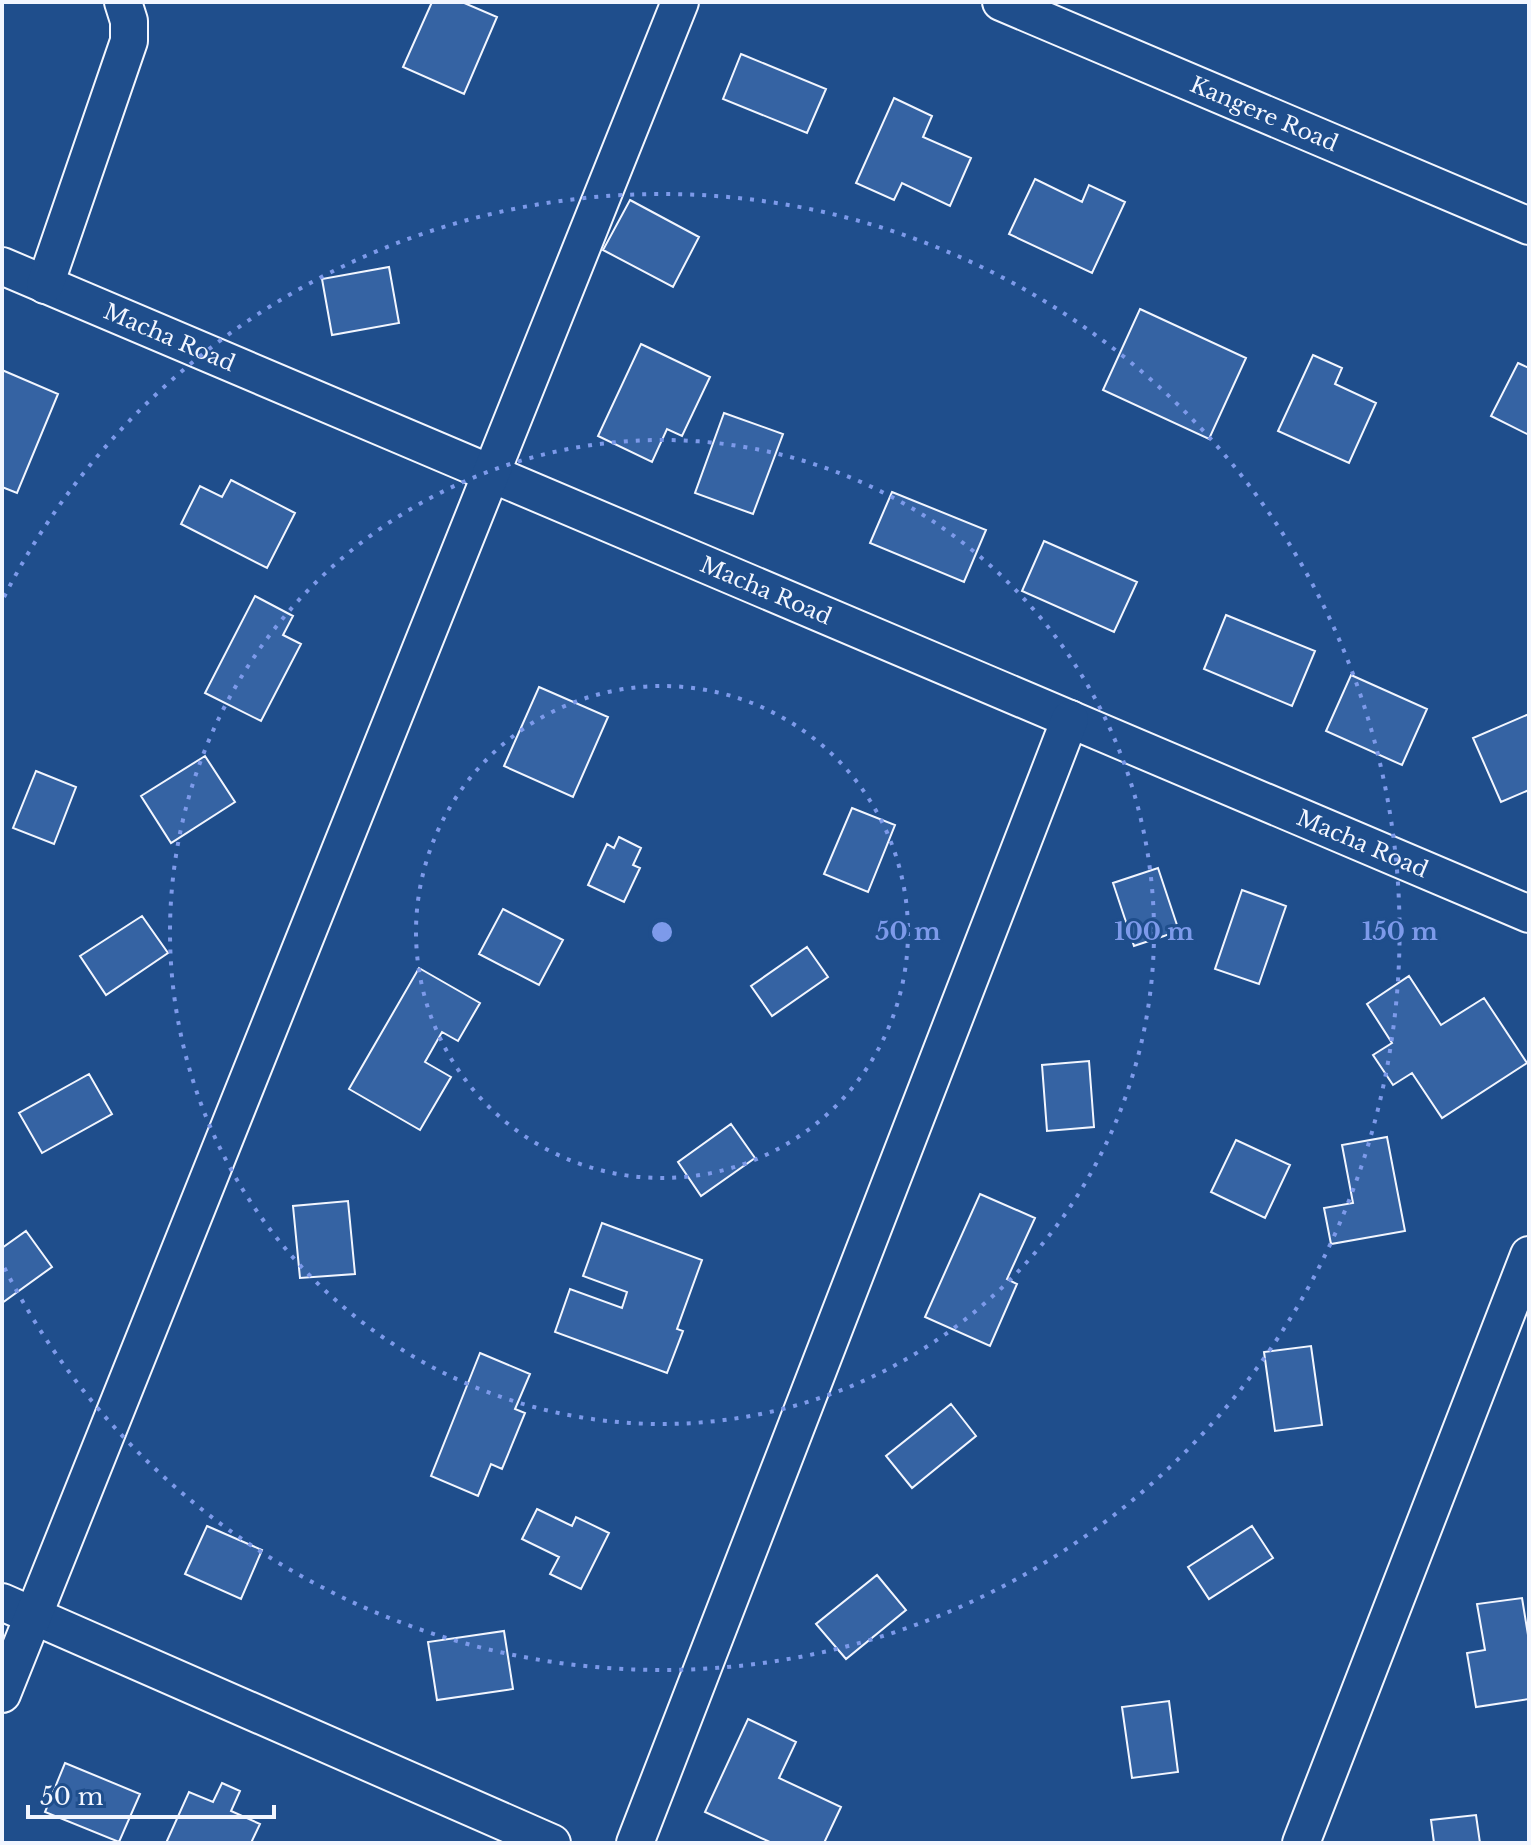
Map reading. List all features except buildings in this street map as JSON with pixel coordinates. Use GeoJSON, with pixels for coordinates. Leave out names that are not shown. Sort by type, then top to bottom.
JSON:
{"type":"FeatureCollection","features":[{"type":"Feature","properties":{"kind":"street"},"geometry":{"type":"LineString","coordinates":[[45,285],[129,41],[129,21],[123,2]]}},
{"type":"Feature","properties":{"kind":"street"},"geometry":{"type":"LineString","coordinates":[[2,1694],[18,1609],[488,475],[680,2]]}},
{"type":"Feature","properties":{"kind":"street","name":"Kangere Road"},"geometry":{"type":"LineString","coordinates":[[1001,2],[1529,226]]}},
{"type":"Feature","properties":{"kind":"street","name":"Macha Road"},"geometry":{"type":"LineString","coordinates":[[2,266],[488,475],[1529,914]]}},
{"type":"Feature","properties":{"kind":"street"},"geometry":{"type":"LineString","coordinates":[[635,1843],[1070,719]]}},
{"type":"Feature","properties":{"kind":"street"},"geometry":{"type":"LineString","coordinates":[[1301,1843],[1529,1255]]}},
{"type":"Feature","properties":{"kind":"street"},"geometry":{"type":"LineString","coordinates":[[18,1609],[552,1843]]}}]}
